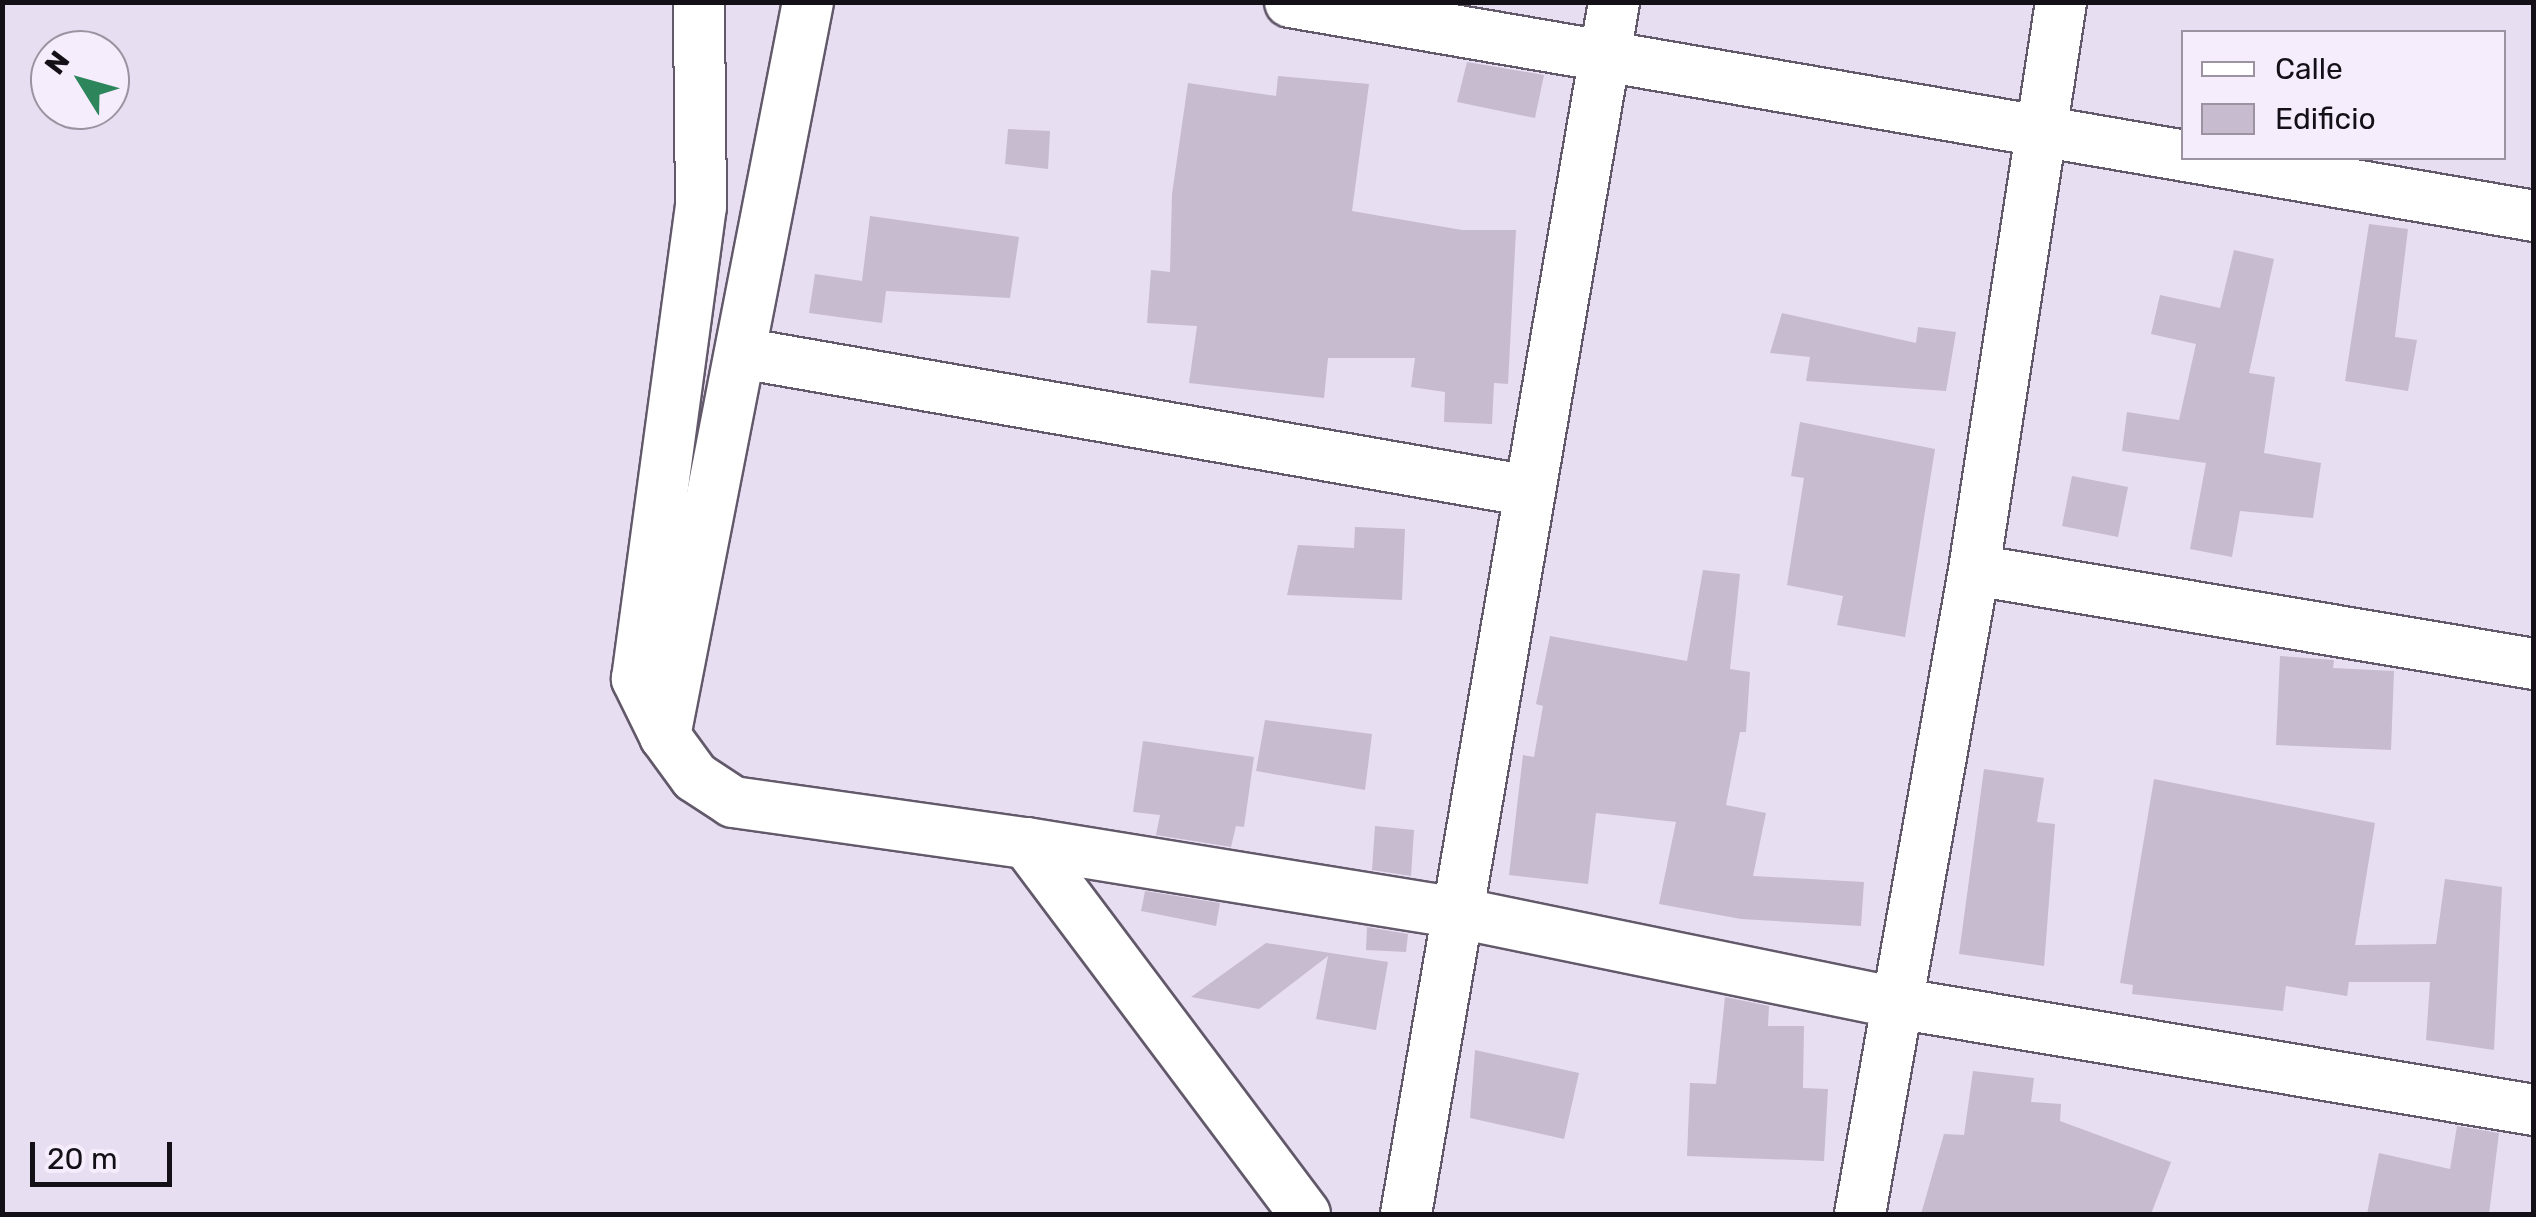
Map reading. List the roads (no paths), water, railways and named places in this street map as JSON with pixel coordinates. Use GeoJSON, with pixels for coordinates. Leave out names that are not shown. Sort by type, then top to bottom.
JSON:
{"type":"FeatureCollection","features":[{"type":"Feature","properties":{"kind":"street"},"geometry":{"type":"LineString","coordinates":[[699,2],[701,207],[638,679],[664,736],[695,777],[733,802],[1026,842],[1454,912],[1896,1003],[2534,1110]]}},
{"type":"Feature","properties":{"kind":"street"},"geometry":{"type":"LineString","coordinates":[[664,736],[808,2]]}},
{"type":"Feature","properties":{"kind":"street"},"geometry":{"type":"LineString","coordinates":[[1290,2],[2181,159]]}},
{"type":"Feature","properties":{"kind":"street"},"geometry":{"type":"LineString","coordinates":[[1406,1214],[1454,912],[1614,2]]}},
{"type":"Feature","properties":{"kind":"street"},"geometry":{"type":"LineString","coordinates":[[1860,1214],[1974,570],[2061,2]]}},
{"type":"Feature","properties":{"kind":"street"},"geometry":{"type":"LineString","coordinates":[[2187,160],[2534,216]]}},
{"type":"Feature","properties":{"kind":"street"},"geometry":{"type":"LineString","coordinates":[[741,353],[1528,491]]}},
{"type":"Feature","properties":{"kind":"street"},"geometry":{"type":"LineString","coordinates":[[1974,570],[2534,664]]}},
{"type":"Feature","properties":{"kind":"street"},"geometry":{"type":"LineString","coordinates":[[1026,842],[1304,1214]]}}]}
